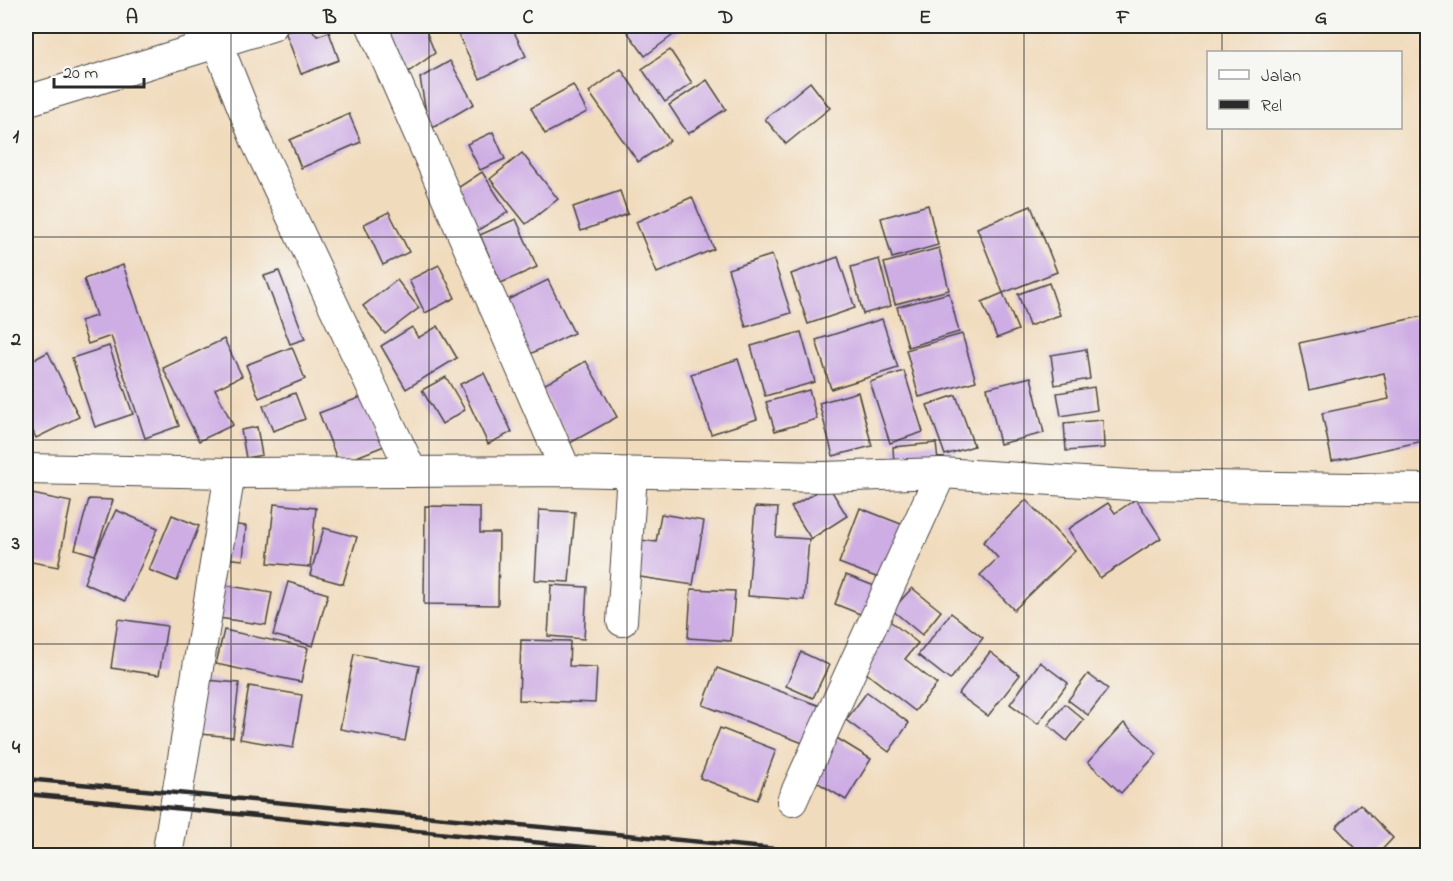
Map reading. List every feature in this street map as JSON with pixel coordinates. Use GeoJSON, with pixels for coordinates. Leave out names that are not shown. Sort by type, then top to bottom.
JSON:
{"type":"FeatureCollection","features":[{"type":"Feature","properties":{"kind":"street"},"geometry":{"type":"LineString","coordinates":[[26,101],[212,34],[272,26]]}},
{"type":"Feature","properties":{"kind":"street"},"geometry":{"type":"LineString","coordinates":[[372,26],[566,471]]}},
{"type":"Feature","properties":{"kind":"street"},"geometry":{"type":"LineString","coordinates":[[212,34],[256,141],[412,472]]}},
{"type":"Feature","properties":{"kind":"street"},"geometry":{"type":"LineString","coordinates":[[26,469],[230,473],[566,471],[823,477],[940,473],[1131,485],[1428,489]]}},
{"type":"Feature","properties":{"kind":"street"},"geometry":{"type":"LineString","coordinates":[[167,855],[230,473]]}},
{"type":"Feature","properties":{"kind":"street"},"geometry":{"type":"LineString","coordinates":[[792,801],[940,473]]}},
{"type":"Feature","properties":{"kind":"street"},"geometry":{"type":"LineString","coordinates":[[622,621],[632,474]]}},
{"type":"Feature","properties":{"kind":"building"},"geometry":{"type":"Polygon","coordinates":[[[309,26],[317,36],[329,32],[339,60],[301,74],[285,31],[309,26]]]}},
{"type":"Feature","properties":{"kind":"building"},"geometry":{"type":"Polygon","coordinates":[[[380,26],[424,26],[435,53],[397,80],[380,26]]]}},
{"type":"Feature","properties":{"kind":"building"},"geometry":{"type":"Polygon","coordinates":[[[466,26],[511,26],[526,56],[480,79],[456,30],[466,26]]]}},
{"type":"Feature","properties":{"kind":"building"},"geometry":{"type":"Polygon","coordinates":[[[623,26],[682,26],[684,27],[645,56],[623,26]]]}},
{"type":"Feature","properties":{"kind":"building"},"geometry":{"type":"Polygon","coordinates":[[[670,50],[692,83],[665,102],[642,69],[670,50]]]}},
{"type":"Feature","properties":{"kind":"building"},"geometry":{"type":"Polygon","coordinates":[[[450,61],[474,104],[429,130],[420,78],[450,61]]]}},
{"type":"Feature","properties":{"kind":"building"},"geometry":{"type":"Polygon","coordinates":[[[621,69],[670,141],[638,162],[589,92],[621,69]]]}},
{"type":"Feature","properties":{"kind":"building"},"geometry":{"type":"Polygon","coordinates":[[[707,80],[726,109],[688,134],[669,105],[707,80]]]}},
{"type":"Feature","properties":{"kind":"building"},"geometry":{"type":"Polygon","coordinates":[[[810,82],[830,108],[786,144],[765,119],[810,82]]]}},
{"type":"Feature","properties":{"kind":"building"},"geometry":{"type":"Polygon","coordinates":[[[573,85],[587,112],[545,134],[531,108],[573,85]]]}},
{"type":"Feature","properties":{"kind":"building"},"geometry":{"type":"Polygon","coordinates":[[[349,114],[361,142],[301,168],[290,140],[349,114]]]}},
{"type":"Feature","properties":{"kind":"building"},"geometry":{"type":"Polygon","coordinates":[[[493,132],[505,159],[480,170],[467,144],[493,132]]]}},
{"type":"Feature","properties":{"kind":"building"},"geometry":{"type":"Polygon","coordinates":[[[522,153],[558,199],[526,224],[490,179],[522,153]]]}},
{"type":"Feature","properties":{"kind":"building"},"geometry":{"type":"Polygon","coordinates":[[[482,172],[508,212],[475,232],[450,193],[482,172]]]}},
{"type":"Feature","properties":{"kind":"building"},"geometry":{"type":"Polygon","coordinates":[[[620,191],[628,214],[581,231],[573,207],[620,191]]]}},
{"type":"Feature","properties":{"kind":"building"},"geometry":{"type":"Polygon","coordinates":[[[692,197],[714,249],[657,273],[636,222],[692,197]]]}},
{"type":"Feature","properties":{"kind":"building"},"geometry":{"type":"Polygon","coordinates":[[[928,205],[938,245],[892,258],[881,218],[928,205]]]}},
{"type":"Feature","properties":{"kind":"building"},"geometry":{"type":"Polygon","coordinates":[[[1031,206],[1057,272],[1003,293],[977,228],[1031,206]]]}},
{"type":"Feature","properties":{"kind":"building"},"geometry":{"type":"Polygon","coordinates":[[[389,212],[409,252],[383,265],[364,224],[389,212]]]}},
{"type":"Feature","properties":{"kind":"building"},"geometry":{"type":"Polygon","coordinates":[[[516,219],[537,267],[501,283],[480,235],[516,219]]]}},
{"type":"Feature","properties":{"kind":"building"},"geometry":{"type":"Polygon","coordinates":[[[939,248],[949,290],[895,304],[884,263],[939,248]]]}},
{"type":"Feature","properties":{"kind":"building"},"geometry":{"type":"Polygon","coordinates":[[[772,255],[791,313],[746,327],[728,269],[772,255]]]}},
{"type":"Feature","properties":{"kind":"building"},"geometry":{"type":"Polygon","coordinates":[[[838,257],[855,308],[808,324],[791,274],[838,257]]]}},
{"type":"Feature","properties":{"kind":"building"},"geometry":{"type":"Polygon","coordinates":[[[879,259],[891,306],[863,314],[851,267],[879,259]]]}},
{"type":"Feature","properties":{"kind":"building"},"geometry":{"type":"Polygon","coordinates":[[[123,265],[179,426],[145,438],[111,336],[88,344],[80,321],[96,316],[84,279],[123,265]]]}},
{"type":"Feature","properties":{"kind":"building"},"geometry":{"type":"Polygon","coordinates":[[[439,265],[455,298],[425,313],[409,280],[439,265]]]}},
{"type":"Feature","properties":{"kind":"building"},"geometry":{"type":"Polygon","coordinates":[[[279,271],[305,339],[290,344],[264,276],[279,271]]]}},
{"type":"Feature","properties":{"kind":"building"},"geometry":{"type":"Polygon","coordinates":[[[397,280],[419,308],[385,334],[363,306],[397,280]]]}},
{"type":"Feature","properties":{"kind":"building"},"geometry":{"type":"Polygon","coordinates":[[[548,280],[574,333],[528,355],[503,302],[548,280]]]}},
{"type":"Feature","properties":{"kind":"building"},"geometry":{"type":"Polygon","coordinates":[[[1049,283],[1060,315],[1029,326],[1018,294],[1049,283]]]}},
{"type":"Feature","properties":{"kind":"building"},"geometry":{"type":"Polygon","coordinates":[[[949,293],[959,332],[908,347],[897,307],[949,293]]]}},
{"type":"Feature","properties":{"kind":"building"},"geometry":{"type":"Polygon","coordinates":[[[1003,293],[1018,330],[997,338],[982,302],[1003,293]]]}},
{"type":"Feature","properties":{"kind":"building"},"geometry":{"type":"Polygon","coordinates":[[[1428,315],[1428,440],[1332,461],[1322,413],[1389,399],[1384,373],[1309,390],[1299,343],[1428,315]]]}},
{"type":"Feature","properties":{"kind":"building"},"geometry":{"type":"Polygon","coordinates":[[[882,319],[898,368],[831,389],[816,340],[882,319]]]}},
{"type":"Feature","properties":{"kind":"building"},"geometry":{"type":"Polygon","coordinates":[[[438,326],[457,358],[406,389],[381,346],[412,327],[418,338],[438,326]]]}},
{"type":"Feature","properties":{"kind":"building"},"geometry":{"type":"Polygon","coordinates":[[[801,332],[815,382],[765,396],[751,346],[801,332]]]}},
{"type":"Feature","properties":{"kind":"building"},"geometry":{"type":"Polygon","coordinates":[[[962,334],[976,381],[919,397],[906,350],[962,334]]]}},
{"type":"Feature","properties":{"kind":"building"},"geometry":{"type":"Polygon","coordinates":[[[224,339],[242,376],[215,389],[233,425],[199,441],[163,368],[224,339]]]}},
{"type":"Feature","properties":{"kind":"building"},"geometry":{"type":"Polygon","coordinates":[[[109,346],[133,414],[95,427],[72,358],[109,346]]]}},
{"type":"Feature","properties":{"kind":"building"},"geometry":{"type":"Polygon","coordinates":[[[292,347],[305,379],[259,398],[246,365],[292,347]]]}},
{"type":"Feature","properties":{"kind":"building"},"geometry":{"type":"Polygon","coordinates":[[[1086,349],[1090,379],[1055,385],[1051,355],[1086,349]]]}},
{"type":"Feature","properties":{"kind":"building"},"geometry":{"type":"Polygon","coordinates":[[[48,352],[79,417],[36,438],[26,416],[26,364],[48,352]]]}},
{"type":"Feature","properties":{"kind":"building"},"geometry":{"type":"Polygon","coordinates":[[[738,359],[757,419],[711,434],[691,374],[738,359]]]}},
{"type":"Feature","properties":{"kind":"building"},"geometry":{"type":"Polygon","coordinates":[[[586,361],[617,417],[570,443],[540,387],[586,361]]]}},
{"type":"Feature","properties":{"kind":"building"},"geometry":{"type":"Polygon","coordinates":[[[904,371],[923,432],[890,443],[870,382],[904,371]]]}},
{"type":"Feature","properties":{"kind":"building"},"geometry":{"type":"Polygon","coordinates":[[[484,373],[512,432],[488,444],[460,384],[484,373]]]}},
{"type":"Feature","properties":{"kind":"building"},"geometry":{"type":"Polygon","coordinates":[[[446,377],[465,410],[442,424],[422,390],[446,377]]]}},
{"type":"Feature","properties":{"kind":"building"},"geometry":{"type":"Polygon","coordinates":[[[1031,377],[1044,433],[1000,444],[987,388],[1031,377]]]}},
{"type":"Feature","properties":{"kind":"building"},"geometry":{"type":"Polygon","coordinates":[[[1094,387],[1097,410],[1061,416],[1057,393],[1094,387]]]}},
{"type":"Feature","properties":{"kind":"building"},"geometry":{"type":"Polygon","coordinates":[[[809,390],[817,419],[775,431],[766,402],[809,390]]]}},
{"type":"Feature","properties":{"kind":"building"},"geometry":{"type":"Polygon","coordinates":[[[858,392],[872,446],[833,456],[819,403],[858,392]]]}},
{"type":"Feature","properties":{"kind":"building"},"geometry":{"type":"Polygon","coordinates":[[[295,393],[305,419],[273,431],[263,406],[295,393]]]}},
{"type":"Feature","properties":{"kind":"building"},"geometry":{"type":"Polygon","coordinates":[[[956,395],[974,446],[945,455],[927,405],[956,395]]]}},
{"type":"Feature","properties":{"kind":"building"},"geometry":{"type":"Polygon","coordinates":[[[364,396],[384,446],[339,464],[319,413],[364,396]]]}},
{"type":"Feature","properties":{"kind":"building"},"geometry":{"type":"Polygon","coordinates":[[[1103,420],[1104,448],[1066,451],[1064,423],[1103,420]]]}},
{"type":"Feature","properties":{"kind":"building"},"geometry":{"type":"Polygon","coordinates":[[[257,427],[262,455],[246,458],[241,430],[257,427]]]}},
{"type":"Feature","properties":{"kind":"building"},"geometry":{"type":"Polygon","coordinates":[[[936,443],[938,461],[894,465],[893,447],[936,443]]]}},
{"type":"Feature","properties":{"kind":"building"},"geometry":{"type":"Polygon","coordinates":[[[828,485],[847,516],[811,539],[791,507],[828,485]]]}},
{"type":"Feature","properties":{"kind":"building"},"geometry":{"type":"Polygon","coordinates":[[[32,494],[71,502],[58,567],[26,561],[26,523],[32,494]]]}},
{"type":"Feature","properties":{"kind":"building"},"geometry":{"type":"Polygon","coordinates":[[[89,499],[113,500],[95,555],[75,549],[89,499]]]}},
{"type":"Feature","properties":{"kind":"building"},"geometry":{"type":"Polygon","coordinates":[[[1136,499],[1161,538],[1100,578],[1068,529],[1108,503],[1115,513],[1136,499]]]}},
{"type":"Feature","properties":{"kind":"building"},"geometry":{"type":"Polygon","coordinates":[[[1026,500],[1075,551],[1014,610],[980,575],[998,558],[983,542],[1026,500]]]}},
{"type":"Feature","properties":{"kind":"building"},"geometry":{"type":"Polygon","coordinates":[[[274,504],[316,508],[310,567],[268,563],[274,504]]]}},
{"type":"Feature","properties":{"kind":"building"},"geometry":{"type":"Polygon","coordinates":[[[425,506],[480,507],[480,533],[499,533],[498,605],[424,604],[425,506]]]}},
{"type":"Feature","properties":{"kind":"building"},"geometry":{"type":"Polygon","coordinates":[[[755,507],[778,508],[776,537],[809,539],[804,600],[748,596],[755,507]]]}},
{"type":"Feature","properties":{"kind":"building"},"geometry":{"type":"Polygon","coordinates":[[[860,508],[906,526],[884,580],[839,563],[860,508]]]}},
{"type":"Feature","properties":{"kind":"building"},"geometry":{"type":"Polygon","coordinates":[[[116,510],[158,528],[125,601],[84,583],[116,510]]]}},
{"type":"Feature","properties":{"kind":"building"},"geometry":{"type":"Polygon","coordinates":[[[539,510],[575,512],[569,582],[535,580],[539,510]]]}},
{"type":"Feature","properties":{"kind":"building"},"geometry":{"type":"Polygon","coordinates":[[[661,514],[704,521],[693,585],[627,575],[633,539],[656,542],[661,514]]]}},
{"type":"Feature","properties":{"kind":"building"},"geometry":{"type":"Polygon","coordinates":[[[172,515],[199,526],[177,581],[149,570],[172,515]]]}},
{"type":"Feature","properties":{"kind":"building"},"geometry":{"type":"Polygon","coordinates":[[[228,524],[246,526],[243,560],[224,558],[228,524]]]}},
{"type":"Feature","properties":{"kind":"building"},"geometry":{"type":"Polygon","coordinates":[[[324,528],[357,537],[343,584],[310,575],[324,528]]]}},
{"type":"Feature","properties":{"kind":"building"},"geometry":{"type":"Polygon","coordinates":[[[846,575],[877,587],[865,616],[835,604],[846,575]]]}},
{"type":"Feature","properties":{"kind":"building"},"geometry":{"type":"Polygon","coordinates":[[[288,582],[328,594],[313,646],[273,635],[288,582]]]}},
{"type":"Feature","properties":{"kind":"building"},"geometry":{"type":"Polygon","coordinates":[[[218,584],[272,593],[266,625],[212,617],[218,584]]]}},
{"type":"Feature","properties":{"kind":"building"},"geometry":{"type":"Polygon","coordinates":[[[551,585],[587,587],[584,639],[548,636],[551,585]]]}},
{"type":"Feature","properties":{"kind":"building"},"geometry":{"type":"Polygon","coordinates":[[[912,588],[941,611],[922,635],[892,610],[912,588]]]}},
{"type":"Feature","properties":{"kind":"building"},"geometry":{"type":"Polygon","coordinates":[[[691,589],[735,591],[731,641],[688,638],[691,589]]]}},
{"type":"Feature","properties":{"kind":"building"},"geometry":{"type":"Polygon","coordinates":[[[951,613],[983,638],[950,680],[918,655],[951,613]]]}},
{"type":"Feature","properties":{"kind":"building"},"geometry":{"type":"Polygon","coordinates":[[[118,619],[167,626],[159,675],[111,668],[118,619]]]}},
{"type":"Feature","properties":{"kind":"building"},"geometry":{"type":"Polygon","coordinates":[[[890,621],[918,643],[905,659],[937,684],[915,711],[856,665],[890,621]]]}},
{"type":"Feature","properties":{"kind":"building"},"geometry":{"type":"Polygon","coordinates":[[[224,630],[308,648],[301,682],[216,664],[224,630]]]}},
{"type":"Feature","properties":{"kind":"building"},"geometry":{"type":"Polygon","coordinates":[[[521,640],[570,641],[569,666],[597,667],[595,703],[519,700],[521,640]]]}},
{"type":"Feature","properties":{"kind":"building"},"geometry":{"type":"Polygon","coordinates":[[[801,652],[829,665],[813,698],[786,686],[801,652]]]}},
{"type":"Feature","properties":{"kind":"building"},"geometry":{"type":"Polygon","coordinates":[[[990,652],[1020,675],[988,716],[958,694],[990,652]]]}},
{"type":"Feature","properties":{"kind":"building"},"geometry":{"type":"Polygon","coordinates":[[[354,654],[419,666],[405,741],[340,729],[354,654]]]}},
{"type":"Feature","properties":{"kind":"building"},"geometry":{"type":"Polygon","coordinates":[[[1040,662],[1068,683],[1038,724],[1010,704],[1040,662]]]}},
{"type":"Feature","properties":{"kind":"building"},"geometry":{"type":"Polygon","coordinates":[[[717,668],[823,707],[808,745],[703,705],[717,668]]]}},
{"type":"Feature","properties":{"kind":"building"},"geometry":{"type":"Polygon","coordinates":[[[1088,674],[1108,689],[1088,715],[1068,700],[1088,674]]]}},
{"type":"Feature","properties":{"kind":"building"},"geometry":{"type":"Polygon","coordinates":[[[195,679],[239,683],[233,737],[189,733],[195,679]]]}},
{"type":"Feature","properties":{"kind":"building"},"geometry":{"type":"Polygon","coordinates":[[[249,686],[302,695],[293,748],[240,739],[249,686]]]}},
{"type":"Feature","properties":{"kind":"building"},"geometry":{"type":"Polygon","coordinates":[[[867,692],[909,723],[889,752],[846,720],[867,692]]]}},
{"type":"Feature","properties":{"kind":"building"},"geometry":{"type":"Polygon","coordinates":[[[1065,704],[1084,720],[1067,741],[1048,725],[1065,704]]]}},
{"type":"Feature","properties":{"kind":"building"},"geometry":{"type":"Polygon","coordinates":[[[1124,723],[1157,754],[1121,793],[1088,762],[1124,723]]]}},
{"type":"Feature","properties":{"kind":"building"},"geometry":{"type":"Polygon","coordinates":[[[720,728],[776,750],[757,800],[700,778],[720,728]]]}},
{"type":"Feature","properties":{"kind":"building"},"geometry":{"type":"Polygon","coordinates":[[[835,737],[871,759],[846,800],[810,778],[835,737]]]}},
{"type":"Feature","properties":{"kind":"building"},"geometry":{"type":"Polygon","coordinates":[[[1360,804],[1393,838],[1376,856],[1363,856],[1336,827],[1360,804]]]}},
{"type":"Feature","properties":{"kind":"railway"},"geometry":{"type":"LineString","coordinates":[[26,779],[852,856]]}},
{"type":"Feature","properties":{"kind":"railway"},"geometry":{"type":"LineString","coordinates":[[26,794],[679,856]]}}]}
